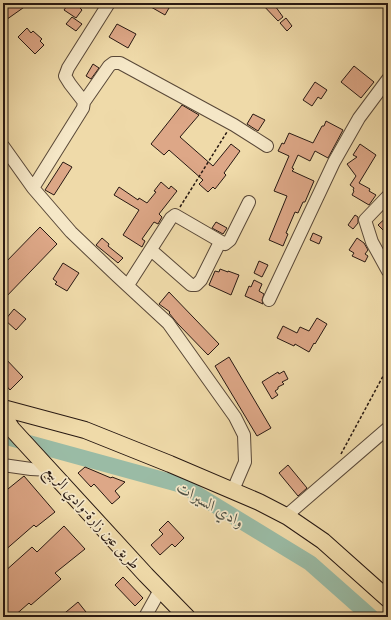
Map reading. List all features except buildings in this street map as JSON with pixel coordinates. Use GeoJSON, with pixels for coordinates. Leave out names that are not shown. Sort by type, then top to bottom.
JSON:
{"type":"FeatureCollection","features":[{"type":"Feature","properties":{"kind":"main road"},"geometry":{"type":"LineString","coordinates":[[3,408],[85,430],[233,490],[286,516],[323,541],[388,599]]}},
{"type":"Feature","properties":{"kind":"main road","name":"طريق عين زارة-وادي الربيع"},"geometry":{"type":"LineString","coordinates":[[3,415],[12,429],[160,590],[187,617]]}},
{"type":"Feature","properties":{"kind":"street"},"geometry":{"type":"LineString","coordinates":[[84,102],[65,76],[68,68],[109,3]]}},
{"type":"Feature","properties":{"kind":"street"},"geometry":{"type":"LineString","coordinates":[[33,188],[82,108],[84,102],[112,63],[120,63],[232,124],[267,146]]}},
{"type":"Feature","properties":{"kind":"street"},"geometry":{"type":"LineString","coordinates":[[269,300],[334,162],[359,118],[388,79]]}},
{"type":"Feature","properties":{"kind":"street"},"geometry":{"type":"LineString","coordinates":[[3,146],[33,188],[71,232],[116,276],[128,285],[168,323],[235,417],[244,436],[245,462],[233,490]]}},
{"type":"Feature","properties":{"kind":"street"},"geometry":{"type":"LineString","coordinates":[[388,196],[365,220],[372,242],[388,271]]}},
{"type":"Feature","properties":{"kind":"street"},"geometry":{"type":"LineString","coordinates":[[128,285],[171,218],[175,215],[220,242],[226,244],[230,240],[249,202]]}},
{"type":"Feature","properties":{"kind":"street"},"geometry":{"type":"LineString","coordinates":[[151,250],[191,285],[196,285],[201,280],[220,242]]}},
{"type":"Feature","properties":{"kind":"street"},"geometry":{"type":"LineString","coordinates":[[286,516],[388,428]]}},
{"type":"Feature","properties":{"kind":"street"},"geometry":{"type":"LineString","coordinates":[[3,465],[50,470]]}},
{"type":"Feature","properties":{"kind":"street"},"geometry":{"type":"LineString","coordinates":[[145,617],[160,590]]}},
{"type":"Feature","properties":{"kind":"path"},"geometry":{"type":"LineString","coordinates":[[175,215],[232,124]]}},
{"type":"Feature","properties":{"kind":"path"},"geometry":{"type":"LineString","coordinates":[[339,459],[388,367]]}},
{"type":"Feature","properties":{"kind":"waterway","name":"وادي السيرات"},"geometry":{"type":"LineString","coordinates":[[3,436],[182,485],[310,563],[371,617]]}}]}
